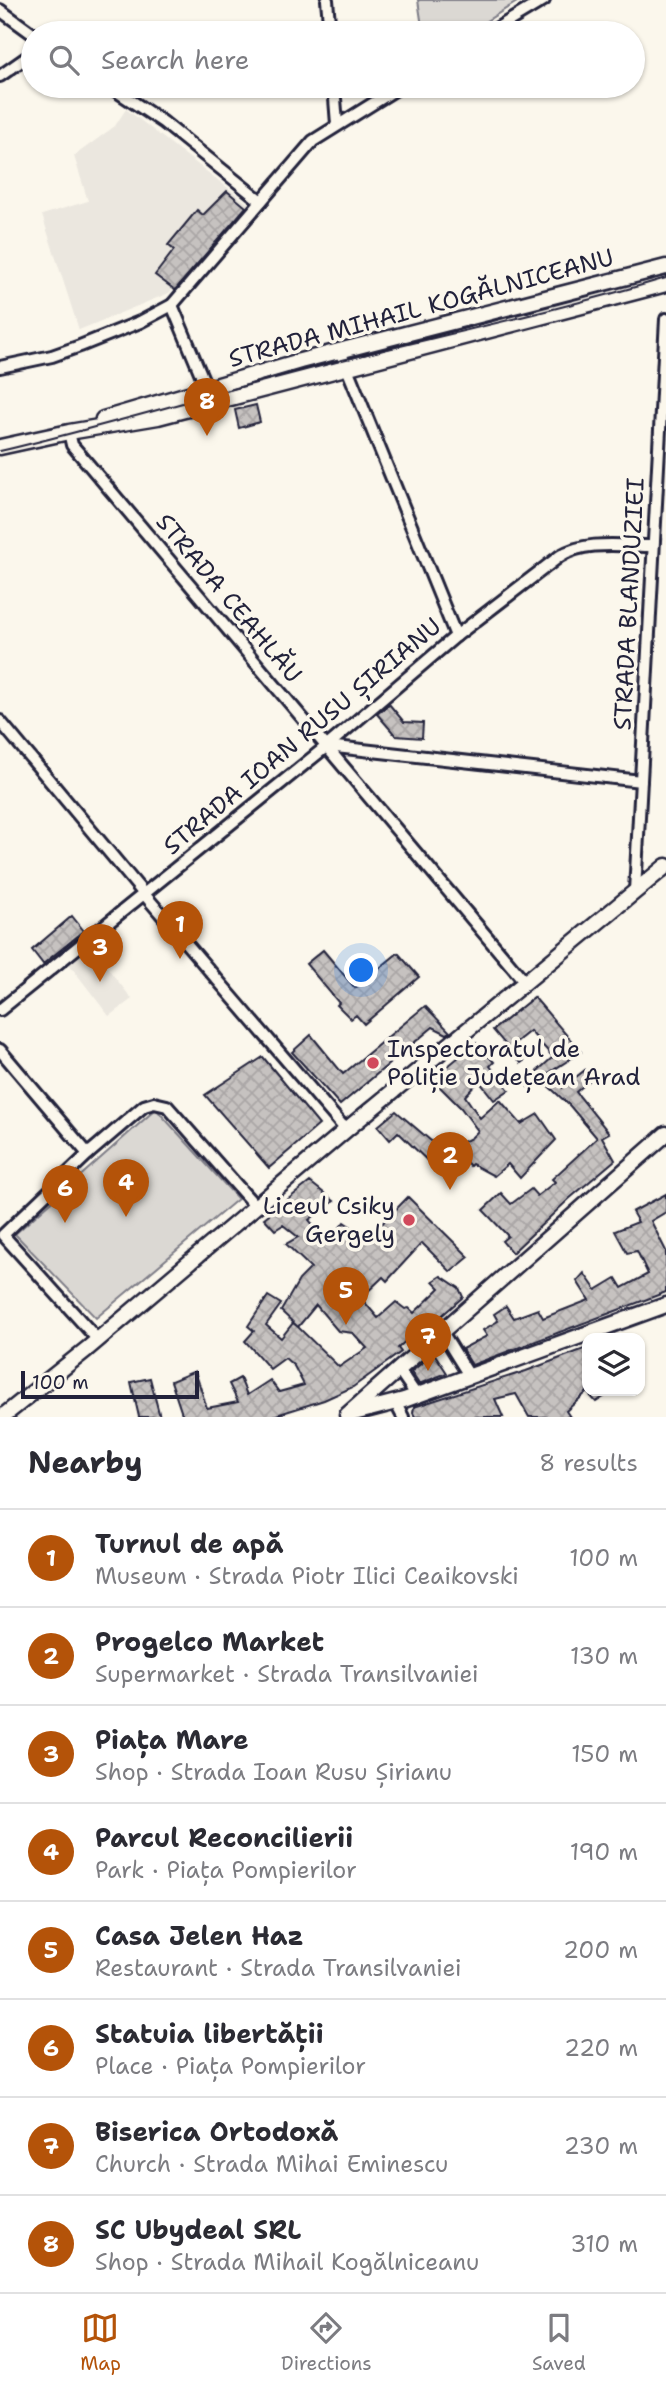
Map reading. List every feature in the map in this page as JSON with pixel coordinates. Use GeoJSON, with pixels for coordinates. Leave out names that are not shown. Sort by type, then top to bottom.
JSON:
{"type":"FeatureCollection","features":[{"type":"Feature","properties":{"kind":"street"},"geometry":{"type":"LineString","coordinates":[[327,0],[329,21]]}},
{"type":"Feature","properties":{"kind":"street"},"geometry":{"type":"LineString","coordinates":[[509,21],[544,0]]}},
{"type":"Feature","properties":{"kind":"street"},"geometry":{"type":"LineString","coordinates":[[0,10],[21,25]]}},
{"type":"Feature","properties":{"kind":"street"},"geometry":{"type":"LineString","coordinates":[[0,76],[21,61]]}},
{"type":"Feature","properties":{"kind":"street"},"geometry":{"type":"LineString","coordinates":[[127,98],[163,122],[261,201]]}},
{"type":"Feature","properties":{"kind":"street"},"geometry":{"type":"LineString","coordinates":[[335,98],[337,124]]}},
{"type":"Feature","properties":{"kind":"street"},"geometry":{"type":"LineString","coordinates":[[0,367],[80,346],[140,322],[172,305],[313,141],[381,98]]}},
{"type":"Feature","properties":{"kind":"street","name":"STRADA MIHAIL KOGĂLNICEANU"},"geometry":{"type":"LineString","coordinates":[[69,432],[130,410],[340,351],[666,267]]}},
{"type":"Feature","properties":{"kind":"street","name":"STRADA MIHAIL KOGĂLNICEANU"},"geometry":{"type":"LineString","coordinates":[[0,447],[158,416],[666,284]]}},
{"type":"Feature","properties":{"kind":"street"},"geometry":{"type":"LineString","coordinates":[[172,305],[207,389]]}},
{"type":"Feature","properties":{"kind":"street","name":"STRADA BLANDUZIEI"},"geometry":{"type":"LineString","coordinates":[[635,891],[666,320]]}},
{"type":"Feature","properties":{"kind":"street"},"geometry":{"type":"LineString","coordinates":[[340,351],[457,636]]}},
{"type":"Feature","properties":{"kind":"street","name":"STRADA CEAHLĂU"},"geometry":{"type":"LineString","coordinates":[[69,432],[72,445],[525,982]]}},
{"type":"Feature","properties":{"kind":"street","name":"STRADA IOAN RUSU ȘIRIANU"},"geometry":{"type":"LineString","coordinates":[[0,1010],[327,746],[457,636],[570,549],[652,546]]}},
{"type":"Feature","properties":{"kind":"street"},"geometry":{"type":"LineString","coordinates":[[0,721],[346,1130]]}},
{"type":"Feature","properties":{"kind":"street"},"geometry":{"type":"LineString","coordinates":[[327,746],[641,781]]}},
{"type":"Feature","properties":{"kind":"street"},"geometry":{"type":"LineString","coordinates":[[2,1417],[666,866]]}},
{"type":"Feature","properties":{"kind":"street"},"geometry":{"type":"LineString","coordinates":[[0,1050],[88,1154]]}},
{"type":"Feature","properties":{"kind":"street"},"geometry":{"type":"LineString","coordinates":[[98,1340],[1,1236],[88,1154],[144,1106],[162,1103],[167,1106],[256,1207]]}},
{"type":"Feature","properties":{"kind":"street"},"geometry":{"type":"LineString","coordinates":[[343,1416],[400,1370],[666,1133]]}},
{"type":"Feature","properties":{"kind":"street"},"geometry":{"type":"LineString","coordinates":[[343,1416],[417,1396],[666,1305]]}},
{"type":"Feature","properties":{"kind":"street"},"geometry":{"type":"LineString","coordinates":[[442,1332],[470,1377]]}},
{"type":"Feature","properties":{"kind":"street"},"geometry":{"type":"LineString","coordinates":[[400,1370],[417,1396]]}},
{"type":"Feature","properties":{"kind":"street"},"geometry":{"type":"LineString","coordinates":[[395,1402],[404,1417]]}},
{"type":"Feature","properties":{"kind":"shaded area"},"geometry":{"type":"Polygon","coordinates":[[[418,0],[520,0],[486,21],[421,21],[418,0]]]}},
{"type":"Feature","properties":{"kind":"shaded area"},"geometry":{"type":"Polygon","coordinates":[[[126,109],[250,205],[169,293],[79,330],[42,215],[88,201],[74,156],[115,126],[126,109]]]}},
{"type":"Feature","properties":{"kind":"shaded area"},"geometry":{"type":"Polygon","coordinates":[[[91,947],[132,999],[109,1016],[69,964],[91,947]]]}},
{"type":"Feature","properties":{"kind":"shaded area"},"geometry":{"type":"Polygon","coordinates":[[[156,1109],[238,1199],[96,1318],[15,1234],[156,1109]]]}},
{"type":"Feature","properties":{"kind":"building"},"geometry":{"type":"Polygon","coordinates":[[[227,191],[246,207],[175,290],[155,275],[174,250],[168,245],[197,210],[203,215],[227,191]]]}},
{"type":"Feature","properties":{"kind":"building"},"geometry":{"type":"Polygon","coordinates":[[[256,405],[260,422],[239,428],[235,410],[256,405]]]}},
{"type":"Feature","properties":{"kind":"building"},"geometry":{"type":"Polygon","coordinates":[[[389,704],[404,722],[423,723],[422,738],[396,736],[377,714],[389,704]]]}},
{"type":"Feature","properties":{"kind":"building"},"geometry":{"type":"Polygon","coordinates":[[[72,916],[84,931],[43,964],[32,950],[72,916]]]}},
{"type":"Feature","properties":{"kind":"building"},"geometry":{"type":"Polygon","coordinates":[[[323,950],[355,988],[398,953],[419,977],[364,1024],[356,1015],[351,1019],[337,1005],[339,1003],[306,964],[323,950]]]}},
{"type":"Feature","properties":{"kind":"building"},"geometry":{"type":"Polygon","coordinates":[[[534,997],[581,1052],[549,1073],[562,1088],[585,1070],[589,1081],[576,1092],[609,1133],[602,1137],[615,1160],[512,1253],[502,1241],[508,1236],[483,1210],[501,1193],[511,1204],[531,1189],[537,1196],[555,1182],[552,1179],[597,1138],[570,1106],[543,1081],[539,1085],[535,1082],[528,1087],[525,1082],[553,1057],[530,1031],[515,1043],[525,1060],[521,1063],[493,1030],[534,997]]]}},
{"type":"Feature","properties":{"kind":"building","name":"Inspectoratul de Poliție Județean Arad"},"geometry":{"type":"Polygon","coordinates":[[[425,1006],[450,1032],[447,1034],[433,1027],[340,1105],[292,1052],[311,1035],[343,1074],[425,1006]]]}},
{"type":"Feature","properties":{"kind":"building"},"geometry":{"type":"Polygon","coordinates":[[[476,1043],[494,1062],[490,1066],[509,1090],[494,1100],[479,1081],[465,1096],[480,1118],[500,1100],[521,1124],[538,1114],[556,1140],[520,1178],[508,1164],[494,1176],[472,1164],[470,1166],[464,1160],[446,1179],[398,1132],[390,1140],[378,1126],[396,1111],[444,1152],[471,1138],[478,1131],[461,1108],[432,1079],[476,1043]]]}},
{"type":"Feature","properties":{"kind":"building"},"geometry":{"type":"Polygon","coordinates":[[[263,1057],[319,1125],[269,1168],[205,1095],[263,1057]]]}},
{"type":"Feature","properties":{"kind":"building"},"geometry":{"type":"Polygon","coordinates":[[[310,1182],[334,1201],[309,1220],[328,1243],[344,1222],[368,1238],[408,1197],[469,1257],[451,1272],[422,1243],[387,1281],[383,1277],[361,1298],[378,1318],[396,1302],[414,1313],[440,1288],[433,1281],[441,1276],[459,1288],[463,1297],[430,1326],[426,1322],[398,1348],[401,1352],[353,1387],[324,1400],[270,1417],[183,1417],[171,1381],[195,1371],[207,1408],[238,1402],[229,1384],[240,1378],[247,1395],[270,1380],[279,1392],[304,1385],[294,1366],[285,1358],[270,1369],[245,1341],[254,1331],[248,1326],[268,1296],[281,1304],[266,1325],[281,1338],[293,1323],[298,1327],[281,1311],[299,1280],[311,1268],[286,1244],[298,1237],[283,1225],[275,1230],[264,1218],[310,1182]],[[316,1305],[298,1327],[339,1367],[367,1348],[353,1333],[338,1331],[316,1305]]]}},
{"type":"Feature","properties":{"kind":"building"},"geometry":{"type":"Polygon","coordinates":[[[666,1194],[666,1212],[651,1221],[666,1251],[666,1292],[472,1365],[462,1349],[487,1336],[483,1330],[498,1321],[494,1314],[506,1306],[514,1318],[538,1309],[543,1318],[589,1300],[577,1281],[584,1273],[596,1290],[616,1278],[622,1288],[648,1274],[637,1251],[627,1253],[615,1231],[638,1222],[632,1212],[666,1194]]]}},
{"type":"Feature","properties":{"kind":"building"},"geometry":{"type":"Polygon","coordinates":[[[582,1350],[583,1396],[566,1411],[570,1417],[529,1417],[516,1394],[495,1399],[503,1417],[415,1417],[413,1413],[414,1407],[582,1350]]]}},
{"type":"Feature","properties":{"kind":"building"},"geometry":{"type":"Polygon","coordinates":[[[434,1353],[447,1373],[419,1384],[411,1372],[434,1353]]]}},
{"type":"Feature","properties":{"kind":"building"},"geometry":{"type":"Polygon","coordinates":[[[150,1378],[160,1417],[139,1417],[131,1382],[150,1378]]]}},
{"type":"Feature","properties":{"kind":"building"},"geometry":{"type":"Polygon","coordinates":[[[591,1396],[605,1396],[596,1402],[591,1396]]]}},
{"type":"Feature","properties":{"kind":"tram line"},"geometry":{"type":"LineString","coordinates":[[0,451],[302,370],[530,315],[666,278]]}},
{"type":"Feature","properties":{"kind":"place","name":"SC Ubydeal SRL"},"geometry":{"type":"Point","coordinates":[207,436]}},
{"type":"Feature","properties":{"kind":"place","name":"Turnul de apă"},"geometry":{"type":"Point","coordinates":[180,959]}},
{"type":"Feature","properties":{"kind":"place","name":"Piața Mare"},"geometry":{"type":"Point","coordinates":[100,982]}},
{"type":"Feature","properties":{"kind":"place","name":"Inspectoratul de Poliție Județean Arad"},"geometry":{"type":"Point","coordinates":[373,1063]}},
{"type":"Feature","properties":{"kind":"place","name":"Progelco Market"},"geometry":{"type":"Point","coordinates":[450,1190]}},
{"type":"Feature","properties":{"kind":"place","name":"Parcul Reconcilierii"},"geometry":{"type":"Point","coordinates":[126,1217]}},
{"type":"Feature","properties":{"kind":"place","name":"Liceul Csiky Gergely"},"geometry":{"type":"Point","coordinates":[409,1220]}},
{"type":"Feature","properties":{"kind":"place","name":"Statuia libertății"},"geometry":{"type":"Point","coordinates":[65,1223]}},
{"type":"Feature","properties":{"kind":"place","name":"Casa Jelen Haz"},"geometry":{"type":"Point","coordinates":[346,1325]}},
{"type":"Feature","properties":{"kind":"place","name":"Biserica Ortodoxă"},"geometry":{"type":"Point","coordinates":[428,1371]}}]}
